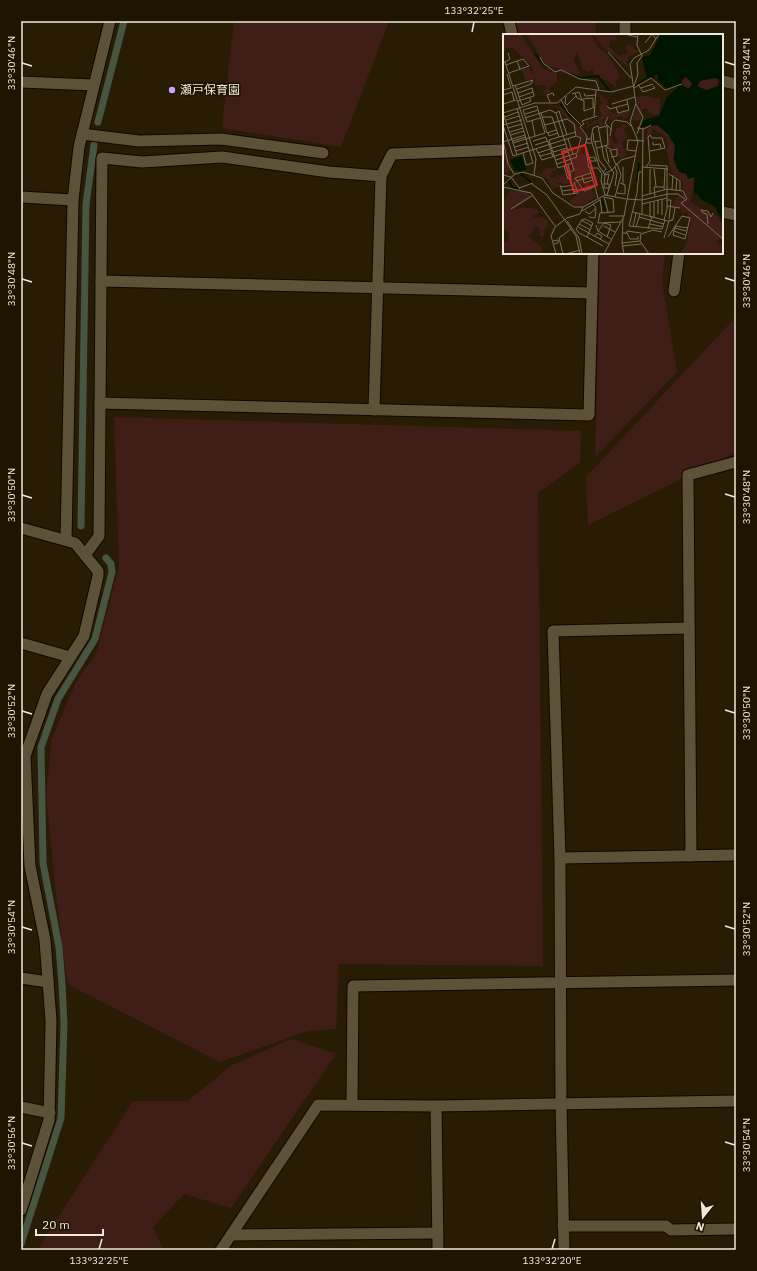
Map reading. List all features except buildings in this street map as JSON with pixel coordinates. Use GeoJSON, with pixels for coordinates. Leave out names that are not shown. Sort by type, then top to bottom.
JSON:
{"type":"FeatureCollection","features":[{"type":"Feature","properties":{"kind":"street"},"geometry":{"type":"LineString","coordinates":[[66,540],[73,200],[82,134],[110,21]]}},
{"type":"Feature","properties":{"kind":"street"},"geometry":{"type":"LineString","coordinates":[[509,21],[512,34]]}},
{"type":"Feature","properties":{"kind":"street"},"geometry":{"type":"LineString","coordinates":[[625,21],[625,34]]}},
{"type":"Feature","properties":{"kind":"street"},"geometry":{"type":"LineString","coordinates":[[723,81],[736,84]]}},
{"type":"Feature","properties":{"kind":"street"},"geometry":{"type":"LineString","coordinates":[[21,82],[94,85]]}},
{"type":"Feature","properties":{"kind":"street"},"geometry":{"type":"LineString","coordinates":[[82,134],[139,142],[221,139],[323,153]]}},
{"type":"Feature","properties":{"kind":"street"},"geometry":{"type":"LineString","coordinates":[[374,410],[381,176],[392,154],[503,150]]}},
{"type":"Feature","properties":{"kind":"street"},"geometry":{"type":"LineString","coordinates":[[84,554],[99,536],[102,158],[142,162],[222,157],[329,172],[381,176]]}},
{"type":"Feature","properties":{"kind":"street"},"geometry":{"type":"LineString","coordinates":[[21,197],[73,200]]}},
{"type":"Feature","properties":{"kind":"street"},"geometry":{"type":"LineString","coordinates":[[723,212],[736,215]]}},
{"type":"Feature","properties":{"kind":"street"},"geometry":{"type":"LineString","coordinates":[[100,403],[589,415],[593,254]]}},
{"type":"Feature","properties":{"kind":"street"},"geometry":{"type":"LineString","coordinates":[[674,291],[679,254]]}},
{"type":"Feature","properties":{"kind":"street"},"geometry":{"type":"LineString","coordinates":[[101,281],[592,293]]}},
{"type":"Feature","properties":{"kind":"street"},"geometry":{"type":"LineString","coordinates":[[691,856],[688,628],[688,475],[736,462]]}},
{"type":"Feature","properties":{"kind":"street"},"geometry":{"type":"LineString","coordinates":[[21,528],[75,543],[98,571],[84,636],[47,694],[23,756],[26,865],[45,940],[51,1021],[49,1120],[21,1210]]}},
{"type":"Feature","properties":{"kind":"street"},"geometry":{"type":"LineString","coordinates":[[564,1250],[561,1103],[560,858],[553,630],[688,628]]}},
{"type":"Feature","properties":{"kind":"street"},"geometry":{"type":"LineString","coordinates":[[21,644],[70,657]]}},
{"type":"Feature","properties":{"kind":"street"},"geometry":{"type":"LineString","coordinates":[[560,858],[736,855]]}},
{"type":"Feature","properties":{"kind":"street"},"geometry":{"type":"LineString","coordinates":[[21,978],[48,982]]}},
{"type":"Feature","properties":{"kind":"street"},"geometry":{"type":"LineString","coordinates":[[352,1105],[353,986],[736,980]]}},
{"type":"Feature","properties":{"kind":"street"},"geometry":{"type":"LineString","coordinates":[[221,1250],[318,1106],[436,1106],[736,1101]]}},
{"type":"Feature","properties":{"kind":"street"},"geometry":{"type":"LineString","coordinates":[[436,1106],[438,1250]]}},
{"type":"Feature","properties":{"kind":"street"},"geometry":{"type":"LineString","coordinates":[[21,1107],[50,1113]]}},
{"type":"Feature","properties":{"kind":"street"},"geometry":{"type":"LineString","coordinates":[[563,1226],[666,1226],[671,1230],[736,1229]]}},
{"type":"Feature","properties":{"kind":"street"},"geometry":{"type":"LineString","coordinates":[[231,1235],[438,1233]]}},
{"type":"Feature","properties":{"kind":"shaded area"},"geometry":{"type":"Polygon","coordinates":[[[234,21],[386,21],[388,24],[341,147],[222,128],[234,21]]]}},
{"type":"Feature","properties":{"kind":"shaded area"},"geometry":{"type":"Polygon","coordinates":[[[513,21],[596,21],[595,34],[519,34],[513,21]]]}},
{"type":"Feature","properties":{"kind":"shaded area"},"geometry":{"type":"Polygon","coordinates":[[[600,254],[665,254],[662,282],[677,372],[595,457],[600,254]]]}},
{"type":"Feature","properties":{"kind":"shaded area"},"geometry":{"type":"Polygon","coordinates":[[[736,317],[736,452],[588,525],[586,477],[736,317]]]}},
{"type":"Feature","properties":{"kind":"shaded area"},"geometry":{"type":"Polygon","coordinates":[[[114,417],[581,431],[580,462],[538,493],[543,966],[339,964],[336,1029],[308,1031],[220,1062],[71,986],[67,981],[55,885],[46,794],[52,738],[76,682],[96,654],[119,567],[114,417]]]}},
{"type":"Feature","properties":{"kind":"shaded area"},"geometry":{"type":"Polygon","coordinates":[[[291,1039],[336,1054],[231,1208],[184,1194],[153,1227],[163,1250],[37,1250],[133,1101],[188,1101],[232,1065],[291,1039]]]}},
{"type":"Feature","properties":{"kind":"waterway"},"geometry":{"type":"LineString","coordinates":[[98,122],[124,21]]}},
{"type":"Feature","properties":{"kind":"waterway"},"geometry":{"type":"LineString","coordinates":[[81,526],[86,204],[94,145]]}},
{"type":"Feature","properties":{"kind":"waterway"},"geometry":{"type":"LineString","coordinates":[[21,1244],[61,1118],[64,1024],[62,984],[59,947],[43,863],[41,747],[58,699],[95,639],[112,572],[111,564],[106,558]]}},
{"type":"Feature","properties":{"kind":"place","name":"瀬戸保育園"},"geometry":{"type":"Point","coordinates":[172,90]}}]}
